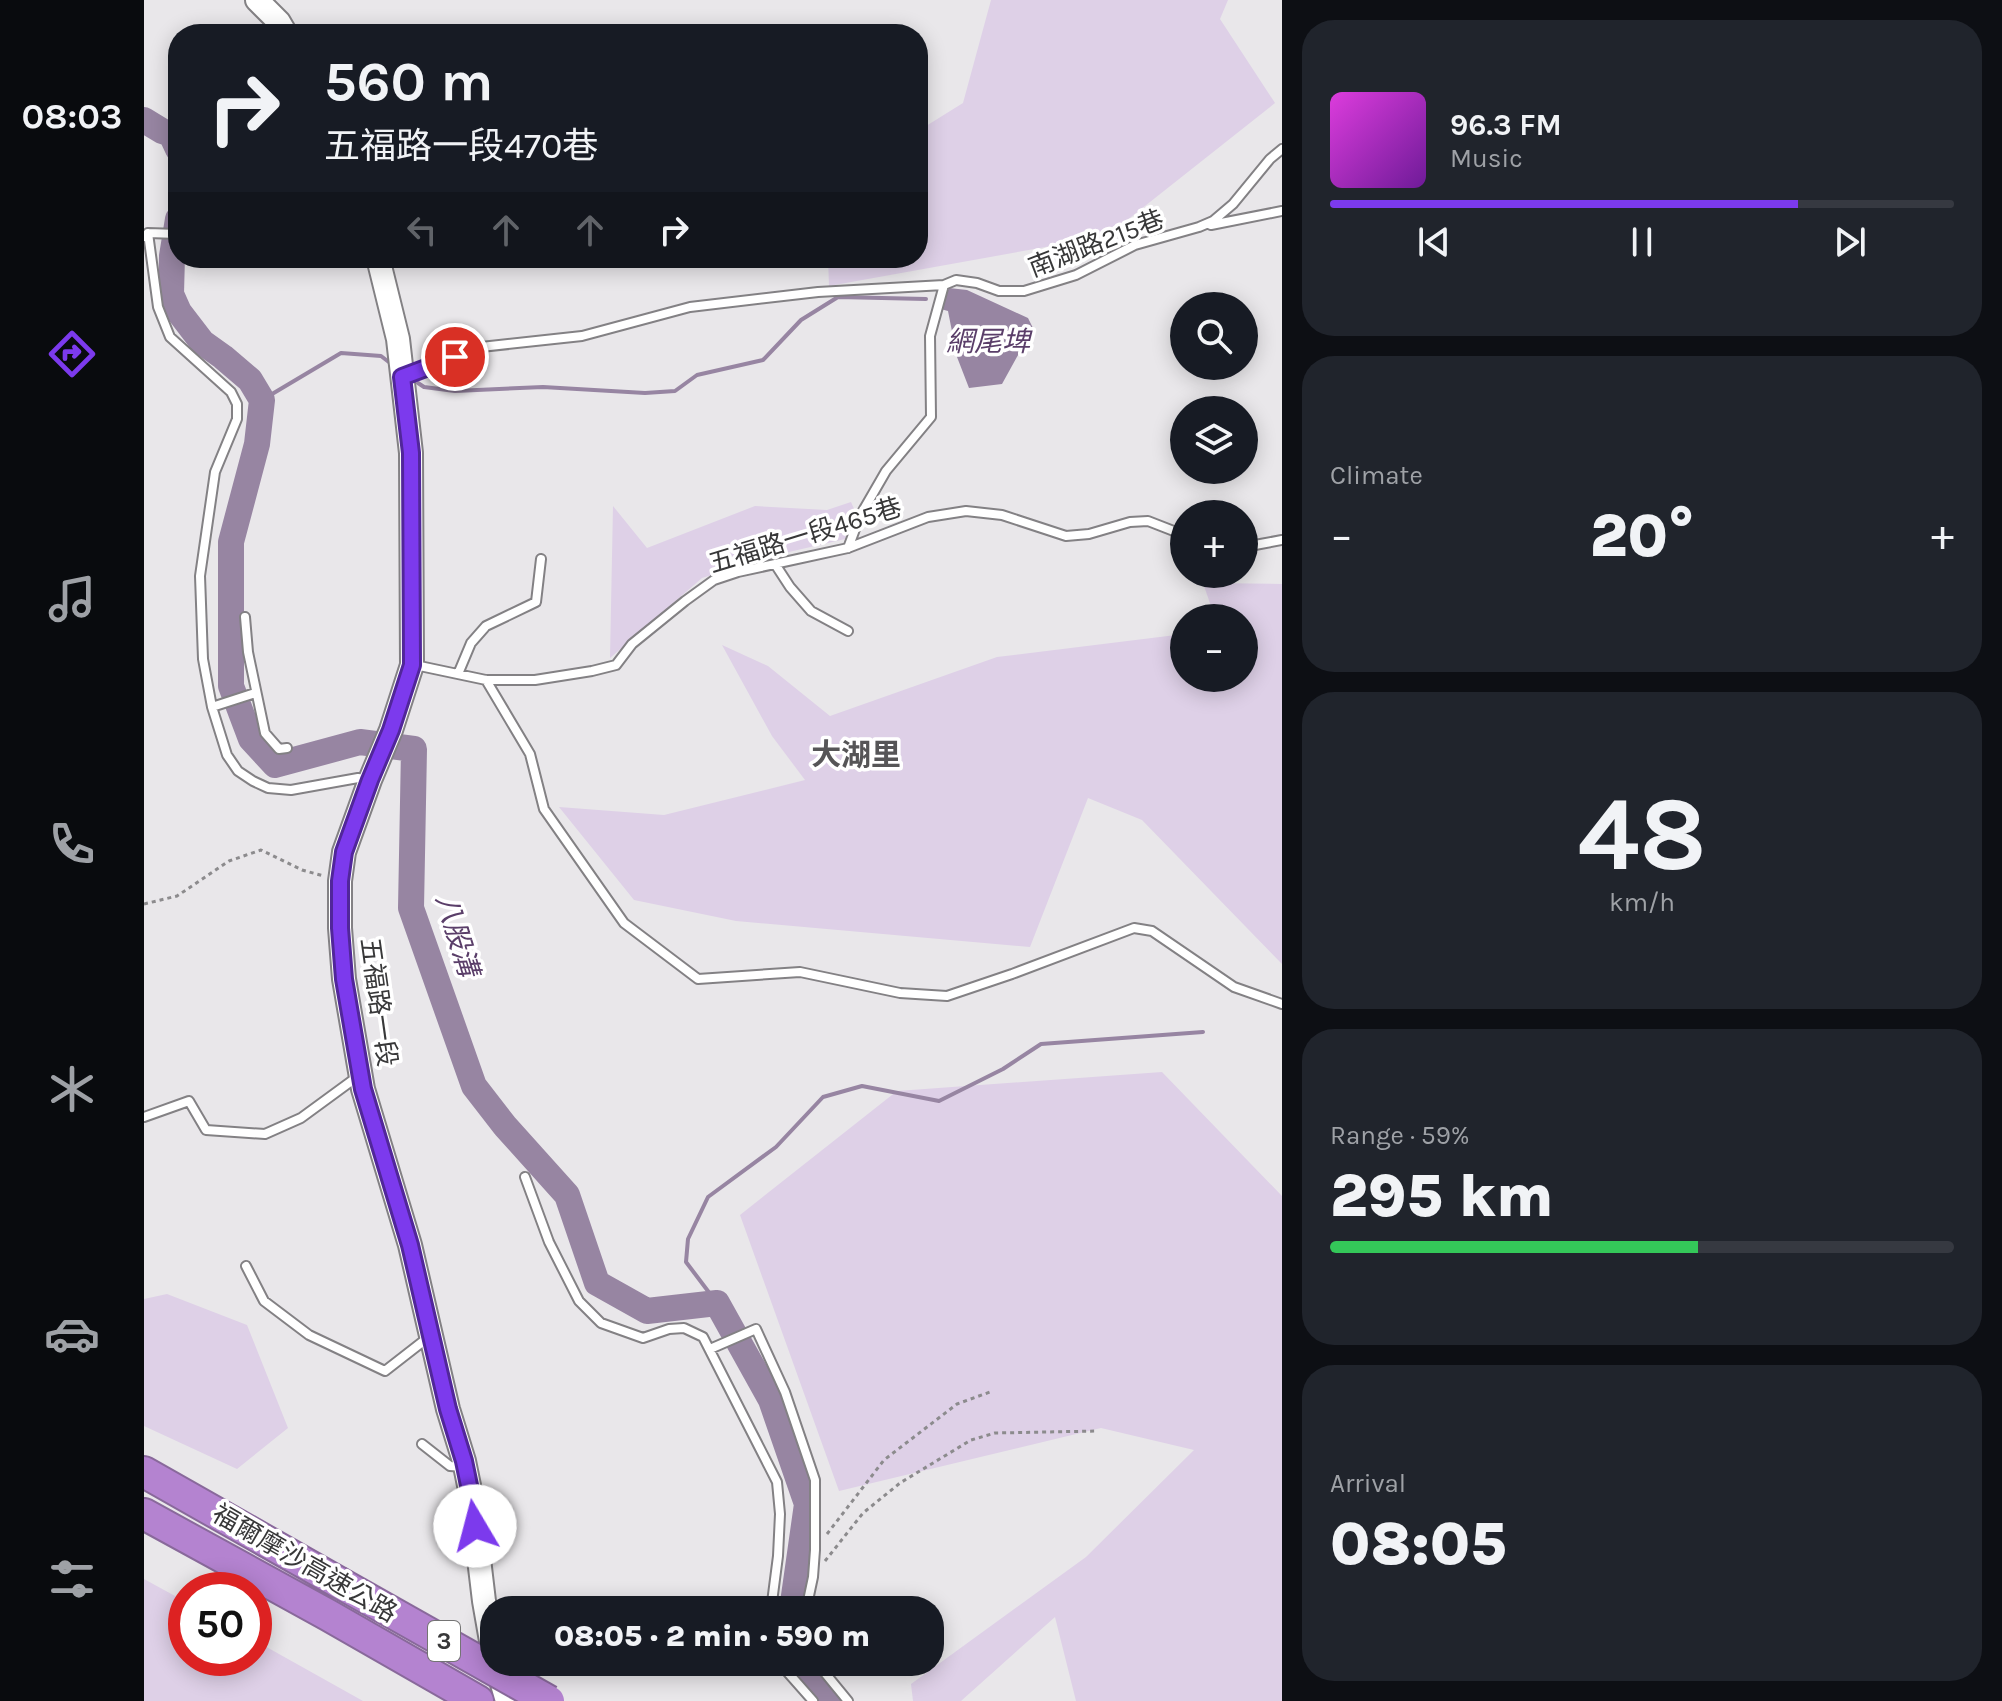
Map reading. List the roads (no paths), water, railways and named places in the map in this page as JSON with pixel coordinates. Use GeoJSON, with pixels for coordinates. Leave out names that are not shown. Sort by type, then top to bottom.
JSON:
{"type":"FeatureCollection","features":[{"type":"Feature","properties":{"kind":"highway","name":"福爾摩沙高速公路"},"geometry":{"type":"LineString","coordinates":[[144,1472],[549,1701]]}},
{"type":"Feature","properties":{"kind":"highway","name":"福爾摩沙高速公路"},"geometry":{"type":"LineString","coordinates":[[144,1514],[328,1615],[500,1700]]}},
{"type":"Feature","properties":{"kind":"main road"},"geometry":{"type":"LineString","coordinates":[[257,0],[280,24]]}},
{"type":"Feature","properties":{"kind":"main road","name":"五福路一段"},"geometry":{"type":"LineString","coordinates":[[380,268],[398,339],[411,453],[412,665],[391,730],[344,852],[340,881],[340,928],[344,979],[363,1089],[410,1245],[448,1409],[465,1467],[483,1596]]}},
{"type":"Feature","properties":{"kind":"main road","name":"五福路一段"},"geometry":{"type":"LineString","coordinates":[[497,1676],[500,1700]]}},
{"type":"Feature","properties":{"kind":"lane","name":"南湖路215巷"},"geometry":{"type":"LineString","coordinates":[[402,377],[481,347],[582,336],[690,307],[818,292],[944,285],[956,280],[999,291],[1024,291],[1076,275],[1135,245],[1213,221],[1233,204],[1282,149]]}},
{"type":"Feature","properties":{"kind":"lane"},"geometry":{"type":"LineString","coordinates":[[1199,227],[1282,211]]}},
{"type":"Feature","properties":{"kind":"lane"},"geometry":{"type":"LineString","coordinates":[[168,234],[146,235],[158,307],[170,337],[231,392],[237,404],[237,419],[215,472],[200,576],[203,659],[212,707],[227,755],[238,771],[268,788],[291,790],[358,778],[370,780]]}},
{"type":"Feature","properties":{"kind":"lane"},"geometry":{"type":"LineString","coordinates":[[848,548],[860,516],[886,471],[931,417],[930,336],[944,285]]}},
{"type":"Feature","properties":{"kind":"lane","name":"五福路一段465巷"},"geometry":{"type":"LineString","coordinates":[[412,665],[486,680],[535,680],[616,665],[632,644],[714,580],[848,548],[928,517],[966,511],[1002,515],[1066,536],[1089,534],[1130,522],[1148,521],[1170,530]]}},
{"type":"Feature","properties":{"kind":"lane"},"geometry":{"type":"LineString","coordinates":[[1258,544],[1282,540]]}},
{"type":"Feature","properties":{"kind":"lane"},"geometry":{"type":"LineString","coordinates":[[458,674],[471,643],[486,626],[536,602],[541,559]]}},
{"type":"Feature","properties":{"kind":"lane"},"geometry":{"type":"LineString","coordinates":[[775,564],[811,611],[848,631]]}},
{"type":"Feature","properties":{"kind":"lane"},"geometry":{"type":"LineString","coordinates":[[245,617],[255,693],[265,733],[279,749],[287,748]]}},
{"type":"Feature","properties":{"kind":"lane"},"geometry":{"type":"LineString","coordinates":[[486,680],[530,754],[544,809],[624,923],[698,979],[800,972],[900,993],[947,996],[1134,928],[1152,931],[1234,987],[1282,1004]]}},
{"type":"Feature","properties":{"kind":"lane"},"geometry":{"type":"LineString","coordinates":[[212,707],[255,693]]}},
{"type":"Feature","properties":{"kind":"lane"},"geometry":{"type":"LineString","coordinates":[[144,1117],[189,1101],[206,1130],[265,1134],[301,1118],[361,1074]]}},
{"type":"Feature","properties":{"kind":"lane"},"geometry":{"type":"LineString","coordinates":[[525,1177],[549,1242],[579,1301],[601,1323],[643,1338],[669,1329],[684,1328],[703,1337],[777,1482],[780,1514],[773,1596]]}},
{"type":"Feature","properties":{"kind":"lane"},"geometry":{"type":"LineString","coordinates":[[246,1266],[264,1301],[297,1327],[385,1371],[431,1336]]}},
{"type":"Feature","properties":{"kind":"lane"},"geometry":{"type":"LineString","coordinates":[[710,1349],[756,1329],[785,1392],[815,1480],[815,1550],[809,1596]]}},
{"type":"Feature","properties":{"kind":"lane"},"geometry":{"type":"LineString","coordinates":[[422,1444],[450,1466],[465,1467]]}},
{"type":"Feature","properties":{"kind":"lane"},"geometry":{"type":"LineString","coordinates":[[791,1676],[813,1701]]}},
{"type":"Feature","properties":{"kind":"lane"},"geometry":{"type":"LineString","coordinates":[[827,1676],[848,1701]]}},
{"type":"Feature","properties":{"kind":"water","name":"網尾埤"},"geometry":{"type":"Polygon","coordinates":[[[949,288],[967,290],[1028,318],[1033,328],[1002,384],[969,388],[957,357],[948,311],[937,308],[949,288]]]}},
{"type":"Feature","properties":{"kind":"waterway","name":"八股溝"},"geometry":{"type":"LineString","coordinates":[[144,120],[168,133]]}},
{"type":"Feature","properties":{"kind":"waterway","name":"八股溝"},"geometry":{"type":"LineString","coordinates":[[172,268],[171,294],[179,312],[202,342],[250,380],[262,400],[257,444],[231,542],[231,686],[251,739],[275,765],[360,742],[414,749],[411,908],[474,1086],[567,1195],[597,1283],[647,1311],[717,1303],[771,1400],[807,1504],[794,1596]]}},
{"type":"Feature","properties":{"kind":"waterway"},"geometry":{"type":"LineString","coordinates":[[418,383],[424,387],[455,391],[543,387],[645,393],[675,391],[697,375],[763,360],[801,320],[838,297],[926,299]]}},
{"type":"Feature","properties":{"kind":"waterway"},"geometry":{"type":"LineString","coordinates":[[262,400],[341,353],[381,356],[394,366]]}},
{"type":"Feature","properties":{"kind":"waterway"},"geometry":{"type":"LineString","coordinates":[[717,1303],[686,1262],[688,1239],[708,1197],[776,1147],[823,1097],[862,1086],[939,1101],[1003,1069],[1041,1044],[1203,1032]]}},
{"type":"Feature","properties":{"kind":"waterway","name":"八股溝"},"geometry":{"type":"LineString","coordinates":[[814,1676],[832,1701]]}},
{"type":"Feature","properties":{"kind":"district","name":"大湖里"},"geometry":{"type":"Point","coordinates":[856,755]}}]}
